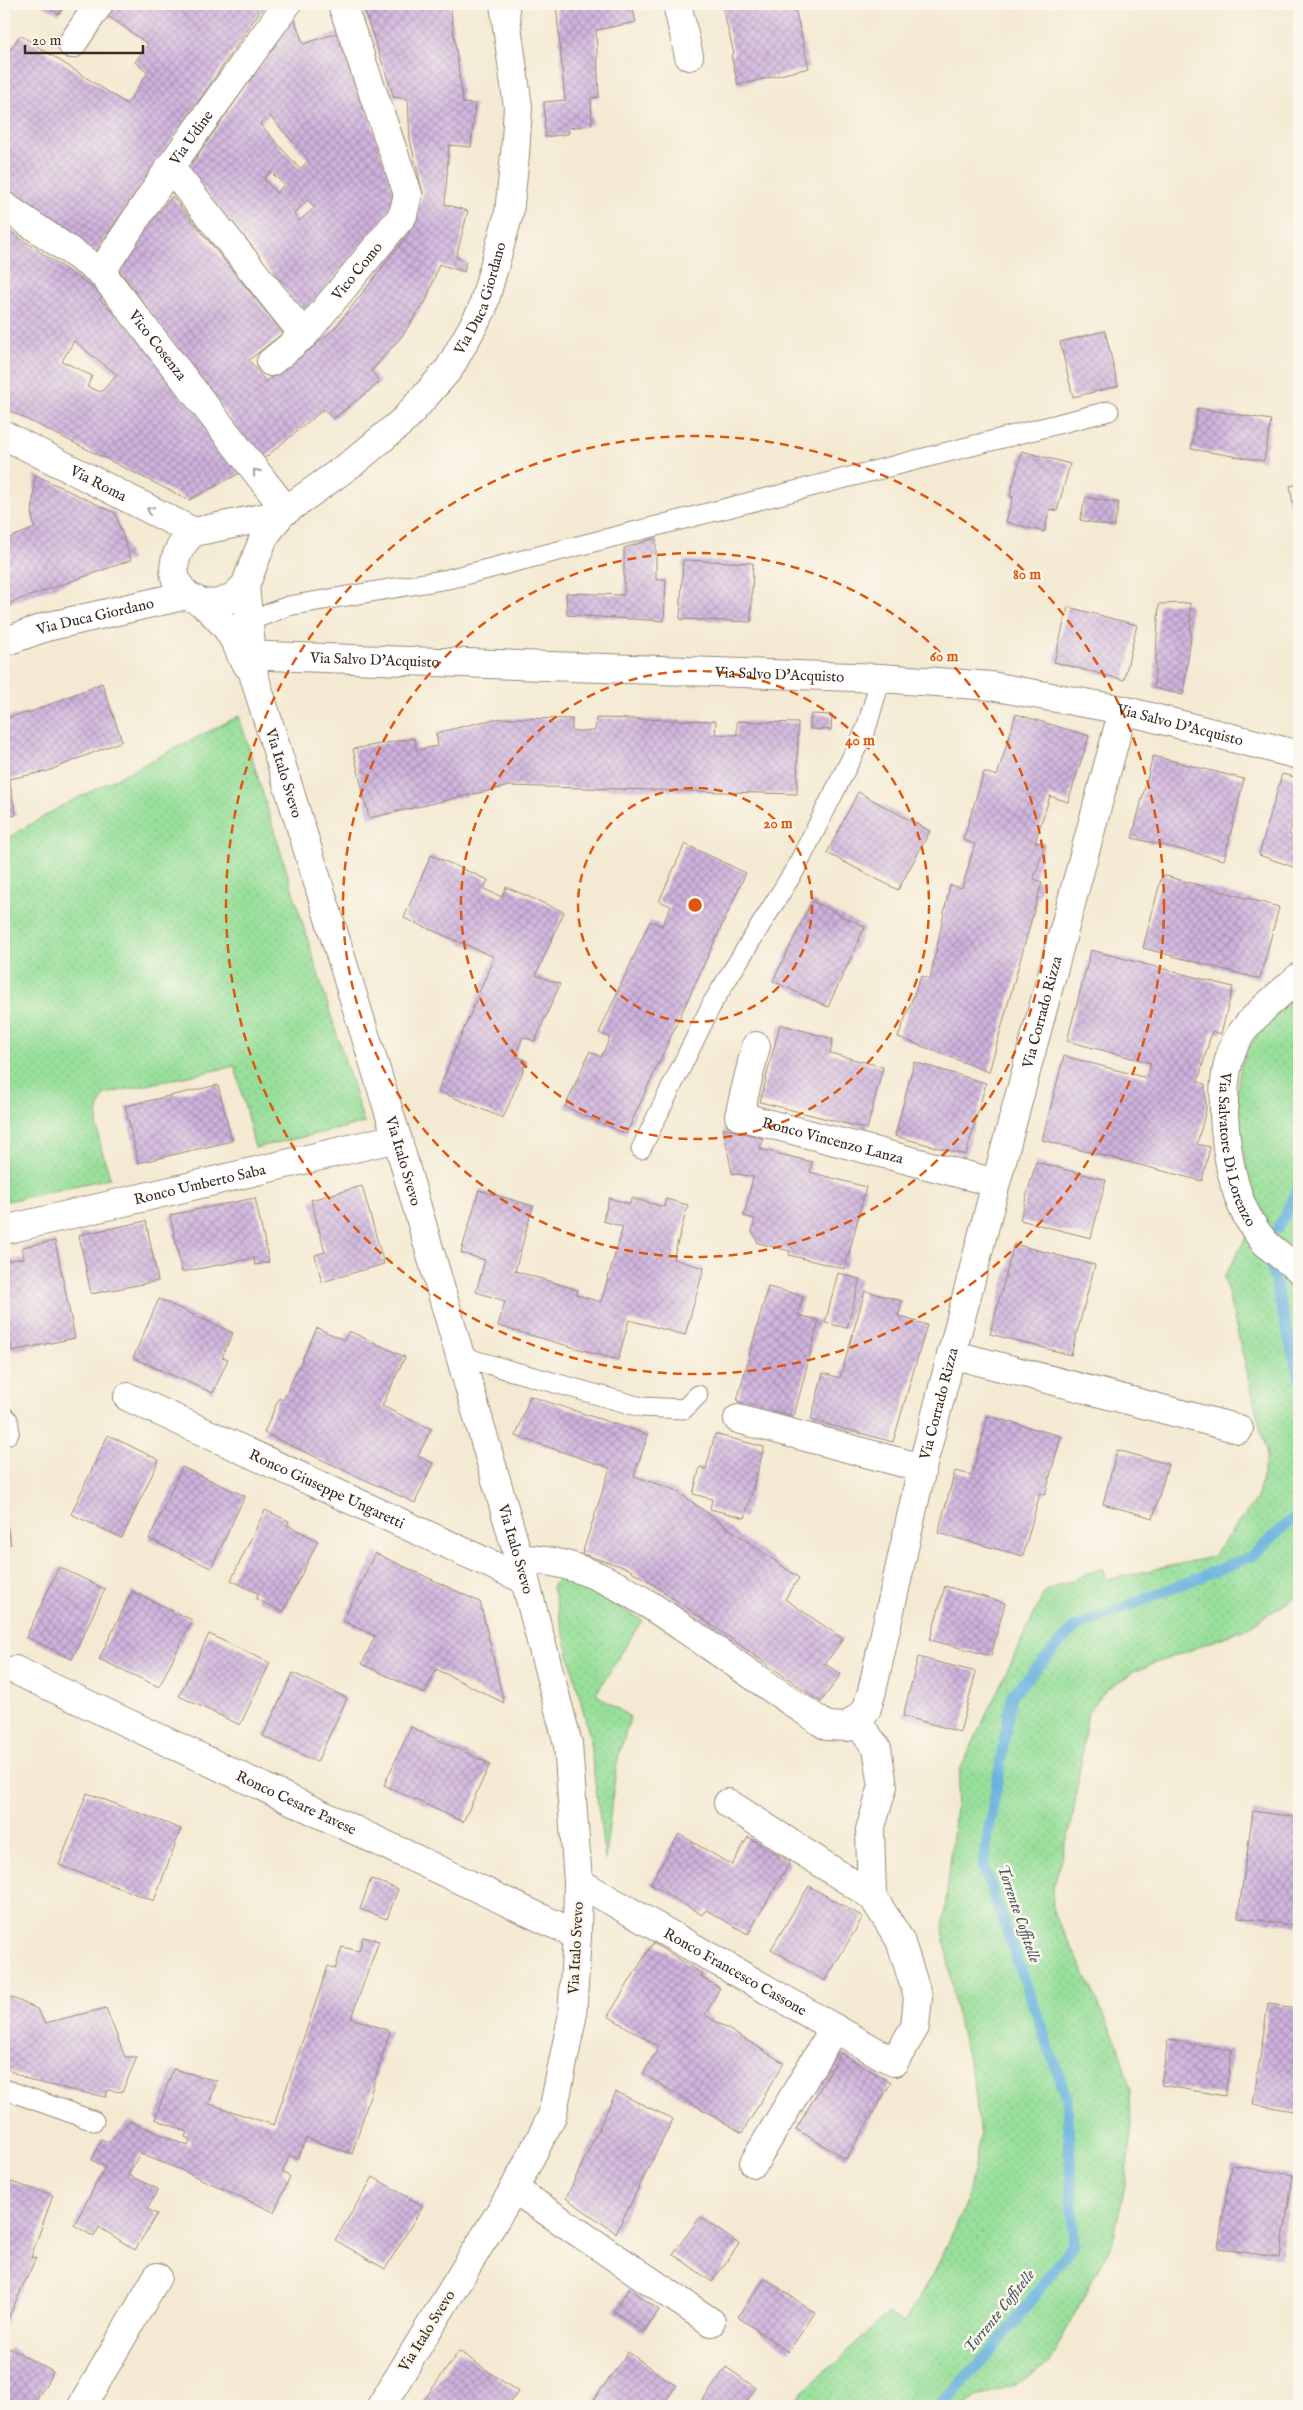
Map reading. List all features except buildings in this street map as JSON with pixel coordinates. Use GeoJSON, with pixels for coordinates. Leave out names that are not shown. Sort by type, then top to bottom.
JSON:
{"type":"FeatureCollection","features":[{"type":"Feature","properties":{"kind":"street"},"geometry":{"type":"LineString","coordinates":[[72,44],[99,4]]}},
{"type":"Feature","properties":{"kind":"street","name":"Via Udine"},"geometry":{"type":"LineString","coordinates":[[101,272],[170,167],[287,4]]}},
{"type":"Feature","properties":{"kind":"street","name":"Vico Como"},"geometry":{"type":"LineString","coordinates":[[271,362],[304,335],[403,215],[408,194],[342,4]]}},
{"type":"Feature","properties":{"kind":"street","name":"Via Duca Giordano"},"geometry":{"type":"LineString","coordinates":[[284,512],[355,461],[404,420],[449,369],[482,310],[509,213],[515,155],[518,107],[504,4]]}},
{"type":"Feature","properties":{"kind":"street"},"geometry":{"type":"LineString","coordinates":[[677,4],[689,56]]}},
{"type":"Feature","properties":{"kind":"street"},"geometry":{"type":"LineString","coordinates":[[170,167],[304,335]]}},
{"type":"Feature","properties":{"kind":"street","name":"Vico Cosenza"},"geometry":{"type":"LineString","coordinates":[[4,206],[101,272],[284,512]]}},
{"type":"Feature","properties":{"kind":"street","name":"Via Roma"},"geometry":{"type":"LineString","coordinates":[[4,435],[202,530]]}},
{"type":"Feature","properties":{"kind":"street"},"geometry":{"type":"LineString","coordinates":[[249,662],[225,626],[178,583],[174,568],[176,553],[183,541],[202,530],[284,512]]}},
{"type":"Feature","properties":{"kind":"street"},"geometry":{"type":"LineString","coordinates":[[194,599],[218,604],[233,598],[248,578],[264,537],[284,512]]}},
{"type":"Feature","properties":{"kind":"street"},"geometry":{"type":"LineString","coordinates":[[202,530],[226,530],[240,540],[249,554],[247,622],[249,662]]}},
{"type":"Feature","properties":{"kind":"street","name":"Via Duca Giordano"},"geometry":{"type":"LineString","coordinates":[[4,642],[46,627],[194,599]]}},
{"type":"Feature","properties":{"kind":"street","name":"Via Salvo D'Acquisto"},"geometry":{"type":"LineString","coordinates":[[249,662],[881,678],[991,686],[1123,710],[1299,755]]}},
{"type":"Feature","properties":{"kind":"street","name":"Via Italo Svevo"},"geometry":{"type":"LineString","coordinates":[[249,662],[397,1138],[522,1569],[568,1744],[578,1882],[578,1935],[572,2018],[552,2116],[514,2189],[381,2406]]}},
{"type":"Feature","properties":{"kind":"street","name":"Via Corrado Rizza"},"geometry":{"type":"LineString","coordinates":[[855,1720],[866,1711],[872,1691],[922,1468],[951,1354],[1123,710]]}},
{"type":"Feature","properties":{"kind":"street","name":"Via Salvatore Di Lorenzo"},"geometry":{"type":"LineString","coordinates":[[1299,977],[1251,1021],[1232,1048],[1226,1076],[1224,1119],[1232,1171],[1240,1201],[1264,1242],[1299,1268]]}},
{"type":"Feature","properties":{"kind":"street","name":"Ronco Vincenzo Lanza"},"geometry":{"type":"LineString","coordinates":[[756,1046],[739,1116],[996,1183]]}},
{"type":"Feature","properties":{"kind":"street","name":"Ronco Umberto Saba"},"geometry":{"type":"LineString","coordinates":[[4,1230],[397,1138]]}},
{"type":"Feature","properties":{"kind":"street"},"geometry":{"type":"LineString","coordinates":[[951,1354],[1239,1429]]}},
{"type":"Feature","properties":{"kind":"street","name":"Ronco Giuseppe Ungaretti"},"geometry":{"type":"LineString","coordinates":[[128,1397],[522,1569]]}},
{"type":"Feature","properties":{"kind":"street"},"geometry":{"type":"LineString","coordinates":[[738,1419],[922,1468]]}},
{"type":"Feature","properties":{"kind":"street"},"geometry":{"type":"LineString","coordinates":[[522,1569],[543,1559],[594,1574],[634,1595],[827,1726],[848,1727],[855,1720],[877,1748],[883,1786],[870,1830],[872,1896]]}},
{"type":"Feature","properties":{"kind":"street","name":"Ronco Cesare Pavese"},"geometry":{"type":"LineString","coordinates":[[16,1670],[578,1935]]}},
{"type":"Feature","properties":{"kind":"street"},"geometry":{"type":"LineString","coordinates":[[728,1803],[872,1896]]}},
{"type":"Feature","properties":{"kind":"street","name":"Ronco Francesco Cassone"},"geometry":{"type":"LineString","coordinates":[[578,1882],[894,2062],[915,2027],[918,1997],[900,1940],[872,1896]]}},
{"type":"Feature","properties":{"kind":"street"},"geometry":{"type":"LineString","coordinates":[[754,2163],[834,2028]]}},
{"type":"Feature","properties":{"kind":"street"},"geometry":{"type":"LineString","coordinates":[[514,2189],[711,2322]]}},
{"type":"Feature","properties":{"kind":"street"},"geometry":{"type":"LineString","coordinates":[[82,2406],[157,2277]]}},
{"type":"Feature","properties":{"kind":"lane"},"geometry":{"type":"LineString","coordinates":[[247,622],[288,606],[448,579],[1109,411]]}},
{"type":"Feature","properties":{"kind":"lane"},"geometry":{"type":"LineString","coordinates":[[641,1149],[713,1002],[796,868],[866,729],[881,678]]}},
{"type":"Feature","properties":{"kind":"lane"},"geometry":{"type":"LineString","coordinates":[[459,1356],[640,1407],[684,1409],[698,1395]]}},
{"type":"Feature","properties":{"kind":"lane"},"geometry":{"type":"LineString","coordinates":[[4,2089],[94,2121]]}},
{"type":"Feature","properties":{"kind":"green space"},"geometry":{"type":"Polygon","coordinates":[[[239,716],[364,1123],[255,1148],[235,1066],[105,1094],[100,1104],[97,1124],[110,1178],[4,1202],[4,840],[60,807],[239,716]]]}},
{"type":"Feature","properties":{"kind":"green space"},"geometry":{"type":"Polygon","coordinates":[[[1299,992],[1299,1247],[1277,1239],[1266,1230],[1260,1221],[1247,1170],[1237,1100],[1237,1085],[1241,1066],[1251,1045],[1273,1017],[1299,992]]]}},
{"type":"Feature","properties":{"kind":"green space"},"geometry":{"type":"Polygon","coordinates":[[[1247,1236],[1299,1285],[1299,1595],[1245,1629],[1135,1671],[1106,1690],[1088,1712],[1072,1822],[1052,1891],[1054,1915],[1070,1943],[1118,2045],[1130,2090],[1131,2134],[1125,2185],[1113,2241],[1049,2363],[1021,2381],[974,2399],[966,2406],[793,2406],[800,2395],[888,2313],[905,2322],[934,2273],[966,2204],[980,2137],[974,2083],[957,2017],[943,1929],[960,1770],[1045,1591],[1102,1568],[1106,1580],[1212,1557],[1257,1499],[1267,1455],[1224,1277],[1247,1236]]]}},
{"type":"Feature","properties":{"kind":"green space"},"geometry":{"type":"Polygon","coordinates":[[[558,1578],[566,1578],[578,1583],[642,1620],[596,1694],[630,1717],[618,1758],[605,1861],[589,1734],[552,1587],[558,1578]]]}},
{"type":"Feature","properties":{"kind":"waterway","name":"Torrente Coffitelle"},"geometry":{"type":"LineString","coordinates":[[1278,1228],[1299,1188]]}},
{"type":"Feature","properties":{"kind":"waterway","name":"Torrente Coffitelle"},"geometry":{"type":"LineString","coordinates":[[1270,1263],[1299,1377]]}},
{"type":"Feature","properties":{"kind":"waterway","name":"Torrente Coffitelle"},"geometry":{"type":"LineString","coordinates":[[939,2406],[991,2352],[1074,2244],[1067,2098],[983,1865],[1012,1695],[1074,1628],[1252,1556],[1299,1513]]}}]}
